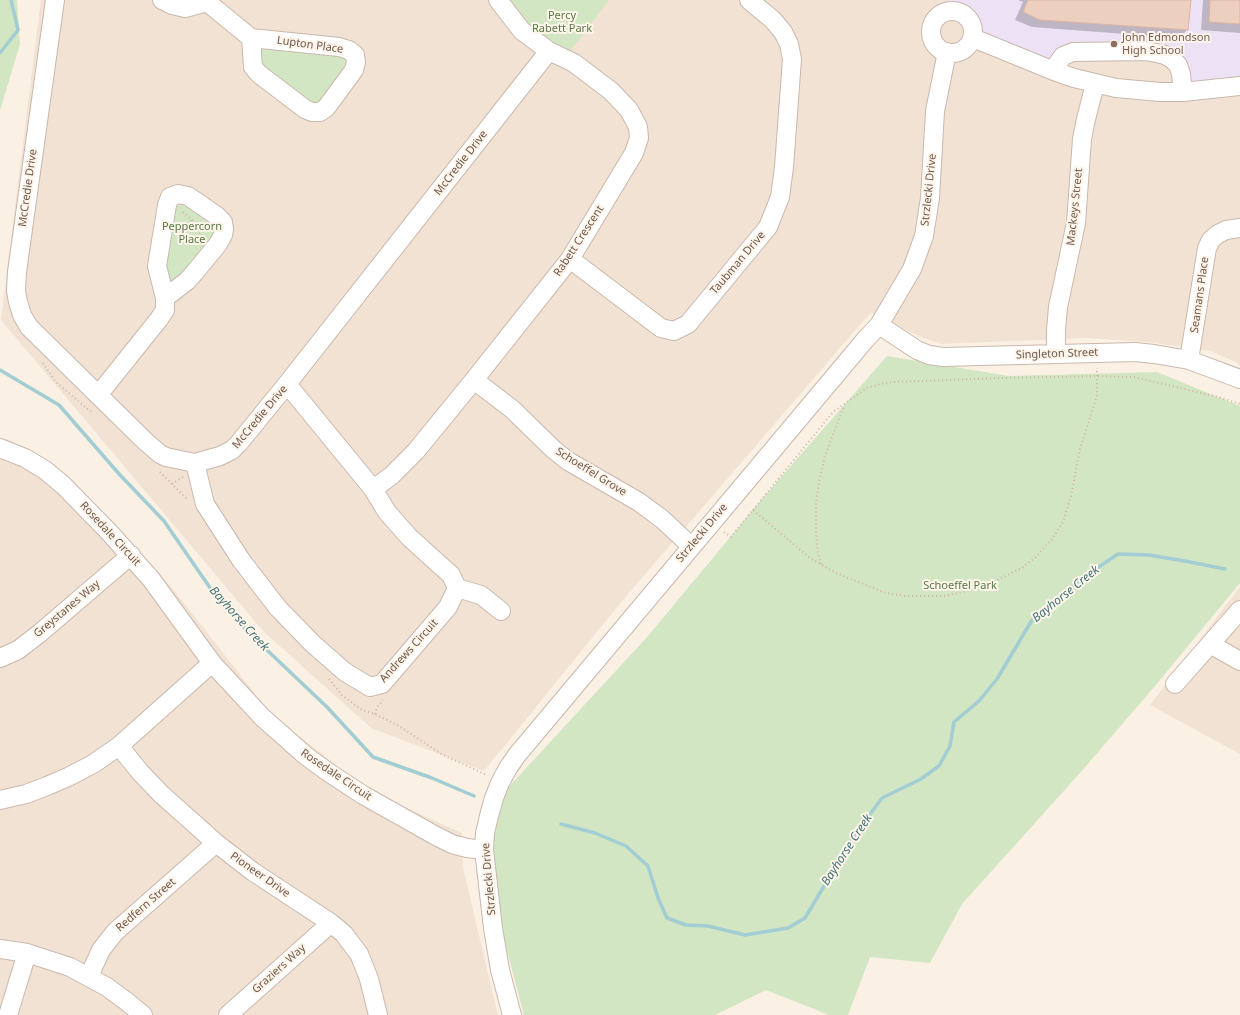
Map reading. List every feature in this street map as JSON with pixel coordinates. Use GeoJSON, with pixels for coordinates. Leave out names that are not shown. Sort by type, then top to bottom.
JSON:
{"type":"FeatureCollection","features":[{"type":"Feature","properties":{"kind":"street","name":"McCredie Drive"},"geometry":{"type":"LineString","coordinates":[[55,0],[17,272],[16,291],[22,315],[29,327],[160,454],[192,468],[232,450],[287,384],[549,51]]}},
{"type":"Feature","properties":{"kind":"street"},"geometry":{"type":"LineString","coordinates":[[162,0],[172,5],[185,8],[208,1],[250,38]]}},
{"type":"Feature","properties":{"kind":"street","name":"Rabett Crescent"},"geometry":{"type":"LineString","coordinates":[[373,489],[404,464],[474,380],[570,259],[634,153],[639,138],[638,127],[629,110],[611,91],[574,63],[549,51],[522,30],[498,0]]}},
{"type":"Feature","properties":{"kind":"street","name":"Taubman Drive"},"geometry":{"type":"LineString","coordinates":[[570,259],[661,328],[674,331],[688,324],[768,227],[780,197],[784,166],[792,59],[789,44],[783,32],[773,20],[749,0]]}},
{"type":"Feature","properties":{"kind":"street"},"geometry":{"type":"LineString","coordinates":[[949,5],[968,17],[973,25],[973,38],[963,50],[958,52],[947,52],[942,50],[934,43],[931,33],[933,23],[936,18],[944,12],[949,5]]}},
{"type":"Feature","properties":{"kind":"street","name":"Lupton Place"},"geometry":{"type":"LineString","coordinates":[[250,38],[339,47],[349,50],[355,55],[356,62],[354,70],[326,108],[320,112],[305,110],[258,74],[254,67],[250,38]]}},
{"type":"Feature","properties":{"kind":"street"},"geometry":{"type":"LineString","coordinates":[[973,38],[1054,71],[1095,84],[1137,91],[1183,92],[1240,86]]}},
{"type":"Feature","properties":{"kind":"street"},"geometry":{"type":"LineString","coordinates":[[1054,71],[1063,56],[1073,52],[1146,51],[1164,55],[1172,59],[1178,65],[1181,74],[1183,92]]}},
{"type":"Feature","properties":{"kind":"street","name":"Strzlecki Drive"},"geometry":{"type":"LineString","coordinates":[[512,1015],[500,970],[492,920],[484,850],[485,833],[492,804],[500,783],[517,755],[691,546],[879,325],[912,269],[924,236],[930,198],[935,111],[947,52]]}},
{"type":"Feature","properties":{"kind":"street","name":"Mackeys Street"},"geometry":{"type":"LineString","coordinates":[[1056,354],[1058,307],[1076,223],[1082,139],[1095,84]]}},
{"type":"Feature","properties":{"kind":"street"},"geometry":{"type":"LineString","coordinates":[[98,394],[165,310],[165,298],[157,266],[167,205],[170,197],[178,194],[188,196],[217,216],[223,222],[223,235],[218,244],[187,281],[165,298]]}},
{"type":"Feature","properties":{"kind":"street","name":"Seamans Place"},"geometry":{"type":"LineString","coordinates":[[1189,360],[1207,248],[1211,240],[1218,234],[1226,230],[1240,228]]}},
{"type":"Feature","properties":{"kind":"street","name":"Singleton Street"},"geometry":{"type":"LineString","coordinates":[[879,325],[917,350],[929,355],[943,357],[1135,352],[1189,360],[1240,379]]}},
{"type":"Feature","properties":{"kind":"street","name":"Schoeffel Grove"},"geometry":{"type":"LineString","coordinates":[[474,380],[512,409],[553,449],[568,460],[639,502],[662,519],[691,546]]}},
{"type":"Feature","properties":{"kind":"street"},"geometry":{"type":"LineString","coordinates":[[287,384],[373,489],[388,512],[409,537],[451,575],[457,588],[481,595],[501,611]]}},
{"type":"Feature","properties":{"kind":"street","name":"Rosedale Circuit"},"geometry":{"type":"LineString","coordinates":[[0,448],[25,458],[45,470],[63,485],[131,555],[151,579],[212,664],[262,718],[306,756],[363,795],[436,836],[452,844],[484,850]]}},
{"type":"Feature","properties":{"kind":"street","name":"Andrews Circuit"},"geometry":{"type":"LineString","coordinates":[[192,468],[205,504],[241,560],[278,608],[313,644],[345,672],[370,687],[382,684],[448,607],[457,588]]}},
{"type":"Feature","properties":{"kind":"street","name":"Greystanes Way"},"geometry":{"type":"LineString","coordinates":[[0,658],[18,650],[40,633],[131,555]]}},
{"type":"Feature","properties":{"kind":"street"},"geometry":{"type":"LineString","coordinates":[[1175,684],[1240,610]]}},
{"type":"Feature","properties":{"kind":"street"},"geometry":{"type":"LineString","coordinates":[[1210,644],[1240,661]]}},
{"type":"Feature","properties":{"kind":"street"},"geometry":{"type":"LineString","coordinates":[[0,800],[26,794],[68,777],[93,764],[119,746],[212,664]]}},
{"type":"Feature","properties":{"kind":"street","name":"Pioneer Drive"},"geometry":{"type":"LineString","coordinates":[[119,746],[140,772],[161,794],[216,844],[252,871],[331,923],[344,934],[359,954],[369,979],[378,1015]]}},
{"type":"Feature","properties":{"kind":"street","name":"Redfern Street"},"geometry":{"type":"LineString","coordinates":[[89,976],[101,950],[115,932],[216,844]]}},
{"type":"Feature","properties":{"kind":"street","name":"Graziers Way"},"geometry":{"type":"LineString","coordinates":[[228,1015],[331,923]]}},
{"type":"Feature","properties":{"kind":"street"},"geometry":{"type":"LineString","coordinates":[[0,950],[27,954],[64,965],[89,976],[107,987],[143,1015]]}},
{"type":"Feature","properties":{"kind":"street"},"geometry":{"type":"LineString","coordinates":[[8,1015],[27,954]]}},
{"type":"Feature","properties":{"kind":"path"},"geometry":{"type":"LineString","coordinates":[[188,224],[191,220]]}},
{"type":"Feature","properties":{"kind":"path"},"geometry":{"type":"LineString","coordinates":[[196,236],[204,229]]}},
{"type":"Feature","properties":{"kind":"path"},"geometry":{"type":"LineString","coordinates":[[753,510],[810,558],[836,573],[886,593],[906,596],[944,596],[965,592],[989,584],[1022,568],[1052,539],[1063,522],[1071,496],[1080,449],[1097,396],[1097,353]]}},
{"type":"Feature","properties":{"kind":"path"},"geometry":{"type":"LineString","coordinates":[[42,362],[56,381],[85,408],[96,414]]}},
{"type":"Feature","properties":{"kind":"path"},"geometry":{"type":"LineString","coordinates":[[712,522],[731,537],[833,412],[845,405],[857,394],[867,388],[893,382],[1097,376],[1134,377],[1218,397],[1240,404]]}},
{"type":"Feature","properties":{"kind":"path"},"geometry":{"type":"LineString","coordinates":[[821,564],[818,554],[816,530],[816,502],[819,482],[825,456],[845,405]]}},
{"type":"Feature","properties":{"kind":"path"},"geometry":{"type":"LineString","coordinates":[[172,484],[192,468]]}},
{"type":"Feature","properties":{"kind":"path"},"geometry":{"type":"LineString","coordinates":[[159,471],[183,494],[192,505]]}},
{"type":"Feature","properties":{"kind":"path"},"geometry":{"type":"LineString","coordinates":[[326,676],[342,694],[362,710],[375,714],[399,726],[443,755],[490,777]]}},
{"type":"Feature","properties":{"kind":"shaded area"},"geometry":{"type":"Polygon","coordinates":[[[41,0],[1240,0],[1240,366],[1236,362],[1210,351],[1148,342],[1085,338],[941,344],[921,337],[870,313],[622,601],[484,771],[371,728],[263,631],[1,320],[41,0]]]}},
{"type":"Feature","properties":{"kind":"shaded area","name":"John Edmondson High School"},"geometry":{"type":"Polygon","coordinates":[[[949,0],[1240,0],[1240,86],[1183,92],[1181,74],[1146,51],[1058,63],[973,30],[971,21],[964,14],[956,11],[950,11],[949,0]]]}},
{"type":"Feature","properties":{"kind":"shaded area"},"geometry":{"type":"Polygon","coordinates":[[[0,439],[7,439],[38,457],[97,508],[168,583],[271,714],[369,791],[462,833],[463,868],[498,1015],[0,1015],[0,439]]]}},
{"type":"Feature","properties":{"kind":"shaded area"},"geometry":{"type":"Polygon","coordinates":[[[1240,587],[1240,754],[1150,705],[1240,587]]]}},
{"type":"Feature","properties":{"kind":"green space"},"geometry":{"type":"Polygon","coordinates":[[[0,0],[17,0],[20,44],[0,111],[0,0]]]}},
{"type":"Feature","properties":{"kind":"green space","name":"Percy Rabett Park"},"geometry":{"type":"Polygon","coordinates":[[[505,0],[609,0],[569,53],[528,27],[505,0]]]}},
{"type":"Feature","properties":{"kind":"green space"},"geometry":{"type":"Polygon","coordinates":[[[257,43],[344,53],[350,64],[319,107],[311,107],[260,68],[257,43]]]}},
{"type":"Feature","properties":{"kind":"green space","name":"Peppercorn Place"},"geometry":{"type":"Polygon","coordinates":[[[187,203],[211,217],[219,232],[175,281],[171,280],[166,274],[164,267],[172,213],[178,205],[187,203]]]}},
{"type":"Feature","properties":{"kind":"green space","name":"Schoeffel Park"},"geometry":{"type":"Polygon","coordinates":[[[887,356],[1009,376],[1157,372],[1240,406],[1240,583],[1155,686],[1080,773],[962,904],[930,963],[870,957],[848,1015],[829,1015],[766,990],[715,1015],[524,1015],[499,920],[491,833],[504,792],[648,636],[761,500],[887,356]]]}},
{"type":"Feature","properties":{"kind":"building"},"geometry":{"type":"Polygon","coordinates":[[[1028,0],[1191,0],[1188,30],[1040,20],[1023,12],[1028,0]]]}},
{"type":"Feature","properties":{"kind":"building"},"geometry":{"type":"Polygon","coordinates":[[[1210,0],[1240,0],[1240,24],[1209,22],[1210,0]]]}},
{"type":"Feature","properties":{"kind":"waterway"},"geometry":{"type":"LineString","coordinates":[[0,53],[18,30],[11,0]]}},
{"type":"Feature","properties":{"kind":"waterway","name":"Bayhorse Creek"},"geometry":{"type":"LineString","coordinates":[[0,370],[59,405],[120,475],[164,521],[215,595],[249,633],[327,707],[373,757],[432,778],[474,796]]}},
{"type":"Feature","properties":{"kind":"waterway","name":"Bayhorse Creek"},"geometry":{"type":"LineString","coordinates":[[561,824],[595,833],[626,846],[648,866],[658,898],[667,918],[686,925],[708,926],[745,935],[788,928],[805,918],[854,836],[882,798],[921,779],[939,766],[950,746],[954,722],[979,701],[997,679],[1032,620],[1081,579],[1118,554],[1149,555],[1225,569]]}},
{"type":"Feature","properties":{"kind":"place","name":"John Edmondson High School"},"geometry":{"type":"Point","coordinates":[1114,44]}}]}
